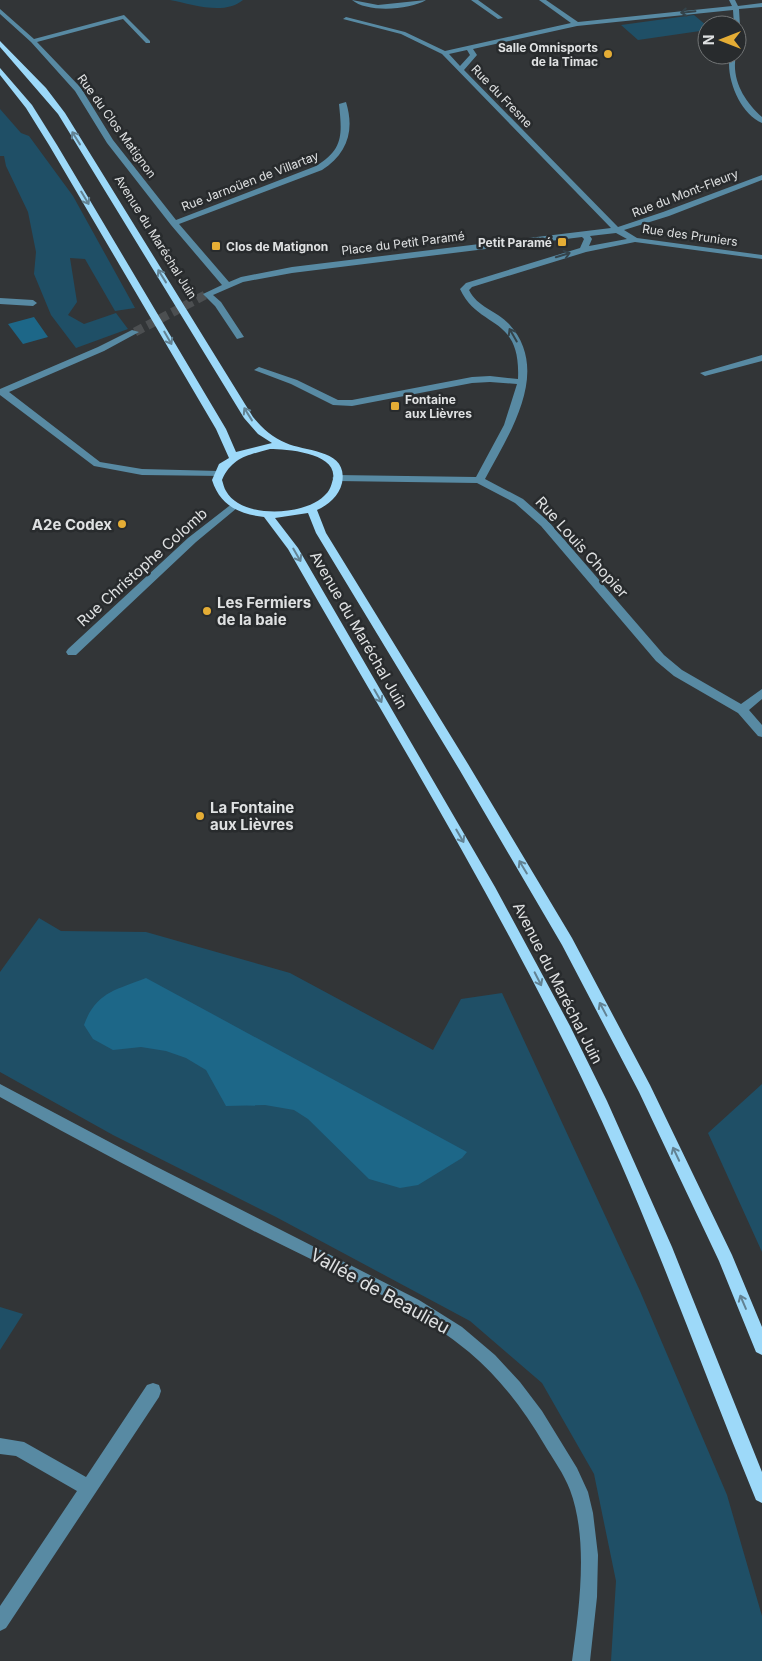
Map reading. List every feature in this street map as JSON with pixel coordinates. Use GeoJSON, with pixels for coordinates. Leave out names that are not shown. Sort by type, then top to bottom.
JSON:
{"type":"FeatureCollection","features":[{"type":"Feature","properties":{"kind":"main road","name":"Avenue du Maréchal Juin"},"geometry":{"type":"LineString","coordinates":[[0,43],[43,90],[61,113],[249,418],[261,432],[284,446]]}},
{"type":"Feature","properties":{"kind":"main road"},"geometry":{"type":"LineString","coordinates":[[0,70],[29,107],[54,145],[221,429],[234,458]]}},
{"type":"Feature","properties":{"kind":"main road"},"geometry":{"type":"LineString","coordinates":[[284,446],[310,450],[321,456],[335,470],[336,486],[331,495],[311,509],[268,516],[249,512],[234,506],[221,494],[218,488],[219,474],[234,458],[257,448],[284,446]]}},
{"type":"Feature","properties":{"kind":"main road","name":"Avenue du Maréchal Juin"},"geometry":{"type":"LineString","coordinates":[[311,509],[321,533],[464,767],[567,942],[649,1098],[726,1260],[762,1347]]}},
{"type":"Feature","properties":{"kind":"main road","name":"Avenue du Maréchal Juin"},"geometry":{"type":"LineString","coordinates":[[268,516],[293,548],[501,906],[600,1100],[682,1287],[762,1494]]}},
{"type":"Feature","properties":{"kind":"street"},"geometry":{"type":"LineString","coordinates":[[355,0],[366,6],[375,7],[423,0]]}},
{"type":"Feature","properties":{"kind":"street"},"geometry":{"type":"LineString","coordinates":[[474,0],[500,18]]}},
{"type":"Feature","properties":{"kind":"street"},"geometry":{"type":"LineString","coordinates":[[542,0],[577,24]]}},
{"type":"Feature","properties":{"kind":"street"},"geometry":{"type":"LineString","coordinates":[[732,0],[736,15]]}},
{"type":"Feature","properties":{"kind":"street"},"geometry":{"type":"LineString","coordinates":[[444,53],[577,24],[762,5]]}},
{"type":"Feature","properties":{"kind":"street","name":"Rue du Clos Matignon"},"geometry":{"type":"LineString","coordinates":[[0,11],[33,41],[78,90],[110,141],[174,223],[226,284]]}},
{"type":"Feature","properties":{"kind":"street"},"geometry":{"type":"LineString","coordinates":[[33,41],[124,17],[148,42]]}},
{"type":"Feature","properties":{"kind":"street","name":"Rue du Fresne"},"geometry":{"type":"LineString","coordinates":[[346,19],[403,33],[444,53],[617,230]]}},
{"type":"Feature","properties":{"kind":"street"},"geometry":{"type":"LineString","coordinates":[[461,69],[474,55],[469,48]]}},
{"type":"Feature","properties":{"kind":"street"},"geometry":{"type":"LineString","coordinates":[[731,65],[730,71],[744,102],[762,121]]}},
{"type":"Feature","properties":{"kind":"street","name":"Rue Jarnoüen de Villartay"},"geometry":{"type":"LineString","coordinates":[[174,223],[319,168],[334,160],[341,151],[345,140],[343,104]]}},
{"type":"Feature","properties":{"kind":"street","name":"Rue du Mont-Fleury"},"geometry":{"type":"LineString","coordinates":[[617,230],[666,214],[762,177]]}},
{"type":"Feature","properties":{"kind":"street","name":"Place du Petit Paramé"},"geometry":{"type":"LineString","coordinates":[[240,337],[218,304],[206,294],[226,284],[241,280],[329,265],[617,230]]}},
{"type":"Feature","properties":{"kind":"street","name":"Rue des Pruniers"},"geometry":{"type":"LineString","coordinates":[[617,230],[635,240],[762,257]]}},
{"type":"Feature","properties":{"kind":"street"},"geometry":{"type":"LineString","coordinates":[[584,234],[588,239],[584,250]]}},
{"type":"Feature","properties":{"kind":"street"},"geometry":{"type":"LineString","coordinates":[[479,480],[518,405],[523,382],[522,356],[515,337],[508,327],[465,293],[464,289],[469,285],[584,250],[635,240]]}},
{"type":"Feature","properties":{"kind":"street"},"geometry":{"type":"LineString","coordinates":[[0,301],[33,303]]}},
{"type":"Feature","properties":{"kind":"street"},"geometry":{"type":"LineString","coordinates":[[135,332],[101,349],[1,392],[97,464],[113,469],[168,474],[219,474]]}},
{"type":"Feature","properties":{"kind":"street"},"geometry":{"type":"LineString","coordinates":[[705,373],[762,358]]}},
{"type":"Feature","properties":{"kind":"street"},"geometry":{"type":"LineString","coordinates":[[259,370],[294,382],[336,403],[352,403],[472,380],[490,379],[523,382]]}},
{"type":"Feature","properties":{"kind":"street","name":"Rue Louis Chopier"},"geometry":{"type":"LineString","coordinates":[[337,478],[479,480],[507,493],[533,512],[660,658],[678,673],[742,710],[762,733]]}},
{"type":"Feature","properties":{"kind":"street","name":"Rue Christophe Colomb"},"geometry":{"type":"LineString","coordinates":[[72,652],[192,540],[234,506]]}},
{"type":"Feature","properties":{"kind":"street"},"geometry":{"type":"LineString","coordinates":[[742,710],[762,693]]}},
{"type":"Feature","properties":{"kind":"street","name":"Vallée de Beaulieu"},"geometry":{"type":"LineString","coordinates":[[0,1090],[77,1133],[364,1280],[441,1322],[475,1348],[511,1382],[553,1440],[578,1490],[589,1540],[588,1609],[581,1661]]}},
{"type":"Feature","properties":{"kind":"street"},"geometry":{"type":"LineString","coordinates":[[0,1622],[153,1391]]}},
{"type":"Feature","properties":{"kind":"street"},"geometry":{"type":"LineString","coordinates":[[0,1446],[18,1448],[89,1488]]}},
{"type":"Feature","properties":{"kind":"shaded area"},"geometry":{"type":"Polygon","coordinates":[[[170,0],[243,0],[227,7],[208,8],[170,0]]]}},
{"type":"Feature","properties":{"kind":"shaded area"},"geometry":{"type":"Polygon","coordinates":[[[694,15],[697,18],[697,31],[638,40],[621,25],[694,15]]]}},
{"type":"Feature","properties":{"kind":"shaded area"},"geometry":{"type":"Polygon","coordinates":[[[0,109],[21,133],[29,136],[73,196],[135,308],[115,311],[85,259],[70,258],[77,302],[68,315],[84,324],[116,313],[128,329],[76,348],[51,315],[34,274],[36,252],[28,212],[6,166],[4,156],[0,156],[0,109]]]}},
{"type":"Feature","properties":{"kind":"shaded area"},"geometry":{"type":"Polygon","coordinates":[[[34,317],[48,337],[23,344],[8,324],[34,317]]]}},
{"type":"Feature","properties":{"kind":"shaded area"},"geometry":{"type":"Polygon","coordinates":[[[39,918],[61,931],[146,932],[290,973],[433,1050],[461,999],[502,993],[640,1291],[727,1495],[762,1616],[762,1661],[611,1661],[616,1581],[594,1474],[542,1383],[470,1321],[276,1217],[113,1135],[0,1072],[0,972],[39,918]]]}},
{"type":"Feature","properties":{"kind":"shaded area"},"geometry":{"type":"Polygon","coordinates":[[[146,978],[467,1152],[462,1158],[418,1185],[400,1188],[369,1179],[308,1119],[294,1110],[265,1105],[226,1106],[206,1070],[186,1058],[166,1051],[141,1047],[113,1050],[93,1039],[84,1025],[95,1005],[116,989],[146,978]]]}},
{"type":"Feature","properties":{"kind":"shaded area"},"geometry":{"type":"Polygon","coordinates":[[[762,1084],[762,1252],[708,1133],[762,1084]]]}},
{"type":"Feature","properties":{"kind":"shaded area"},"geometry":{"type":"Polygon","coordinates":[[[0,1307],[23,1314],[0,1350],[0,1307]]]}},
{"type":"Feature","properties":{"kind":"tunnel"},"geometry":{"type":"LineString","coordinates":[[135,332],[207,294]]}},
{"type":"Feature","properties":{"kind":"place","name":"Salle Omnisports de la Timac"},"geometry":{"type":"Point","coordinates":[608,54]}},
{"type":"Feature","properties":{"kind":"place","name":"Petit Paramé"},"geometry":{"type":"Point","coordinates":[562,242]}},
{"type":"Feature","properties":{"kind":"place","name":"Clos de Matignon"},"geometry":{"type":"Point","coordinates":[216,246]}},
{"type":"Feature","properties":{"kind":"place","name":"Fontaine aux Lièvres"},"geometry":{"type":"Point","coordinates":[395,406]}},
{"type":"Feature","properties":{"kind":"place","name":"A2e Codex"},"geometry":{"type":"Point","coordinates":[122,524]}},
{"type":"Feature","properties":{"kind":"place","name":"Les Fermiers de la baie"},"geometry":{"type":"Point","coordinates":[207,611]}},
{"type":"Feature","properties":{"kind":"place","name":"La Fontaine aux Lièvres"},"geometry":{"type":"Point","coordinates":[200,816]}}]}
